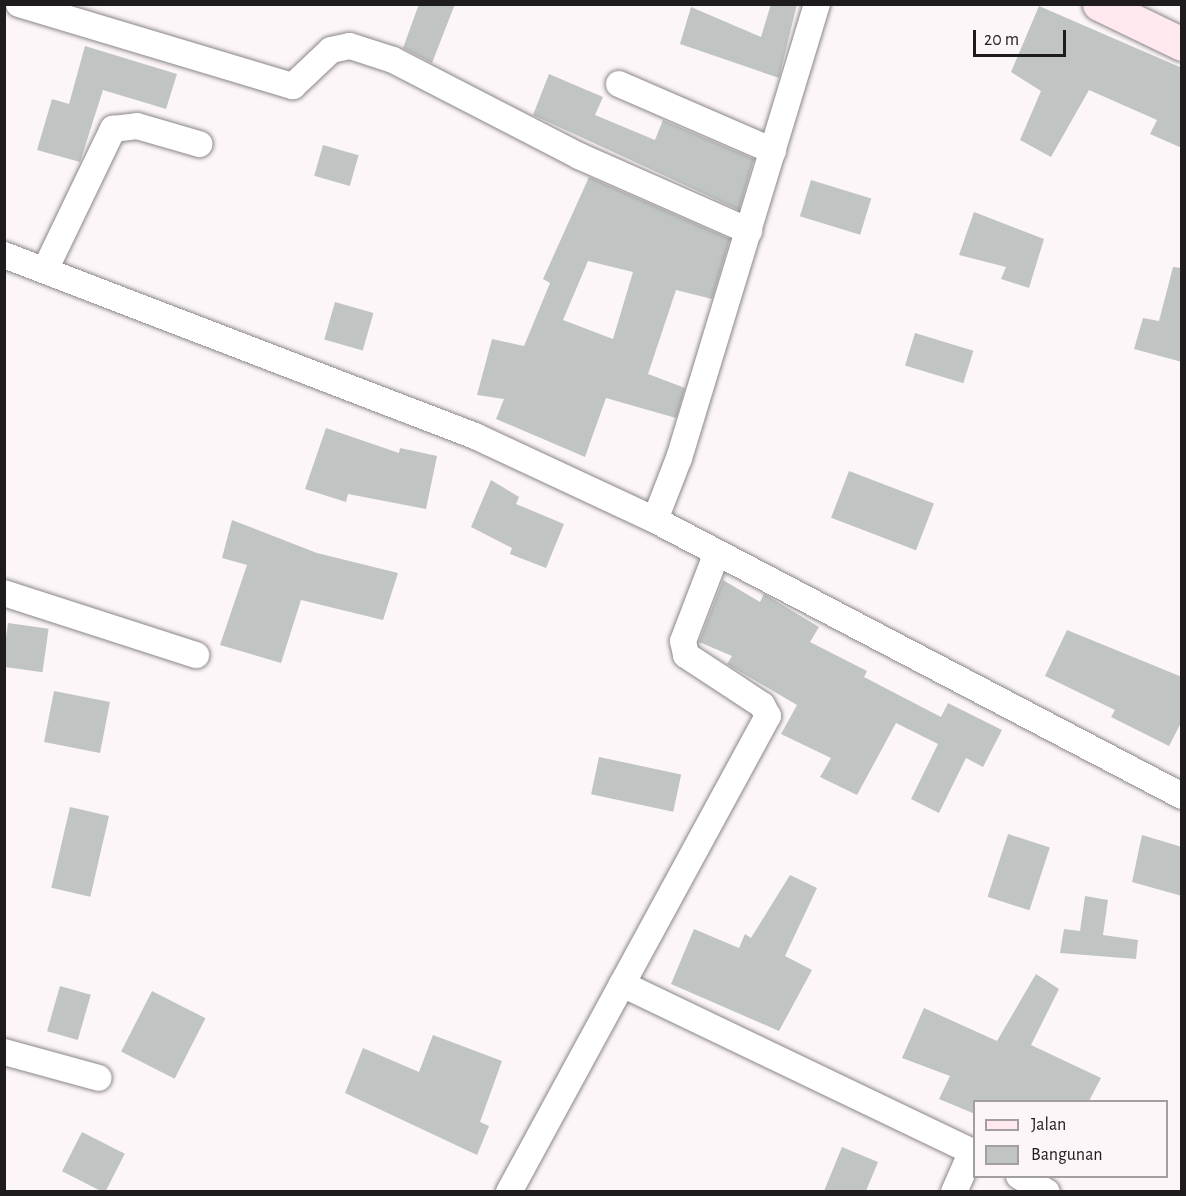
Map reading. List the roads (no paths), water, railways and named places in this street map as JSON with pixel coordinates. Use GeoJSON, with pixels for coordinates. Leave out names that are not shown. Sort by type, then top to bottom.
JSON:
{"type":"FeatureCollection","features":[{"type":"Feature","properties":{"kind":"main road"},"geometry":{"type":"LineString","coordinates":[[1099,4],[1182,44]]}},
{"type":"Feature","properties":{"kind":"street"},"geometry":{"type":"LineString","coordinates":[[19,4],[293,86],[331,50],[351,46],[393,60],[579,156],[749,231]]}},
{"type":"Feature","properties":{"kind":"street"},"geometry":{"type":"LineString","coordinates":[[655,520],[749,231],[817,4]]}},
{"type":"Feature","properties":{"kind":"street"},"geometry":{"type":"LineString","coordinates":[[618,84],[773,150]]}},
{"type":"Feature","properties":{"kind":"street"},"geometry":{"type":"LineString","coordinates":[[45,270],[113,129],[137,126],[199,144]]}},
{"type":"Feature","properties":{"kind":"street"},"geometry":{"type":"LineString","coordinates":[[4,255],[475,436],[655,520],[716,555],[1182,796]]}},
{"type":"Feature","properties":{"kind":"street"},"geometry":{"type":"LineString","coordinates":[[509,1191],[768,716],[762,705],[686,655],[683,642],[716,555]]}},
{"type":"Feature","properties":{"kind":"street"},"geometry":{"type":"LineString","coordinates":[[4,593],[196,655]]}},
{"type":"Feature","properties":{"kind":"street"},"geometry":{"type":"LineString","coordinates":[[622,984],[973,1152],[954,1191]]}},
{"type":"Feature","properties":{"kind":"street"},"geometry":{"type":"LineString","coordinates":[[4,1052],[99,1078]]}},
{"type":"Feature","properties":{"kind":"street"},"geometry":{"type":"LineString","coordinates":[[1023,1178],[1047,1191]]}}]}
